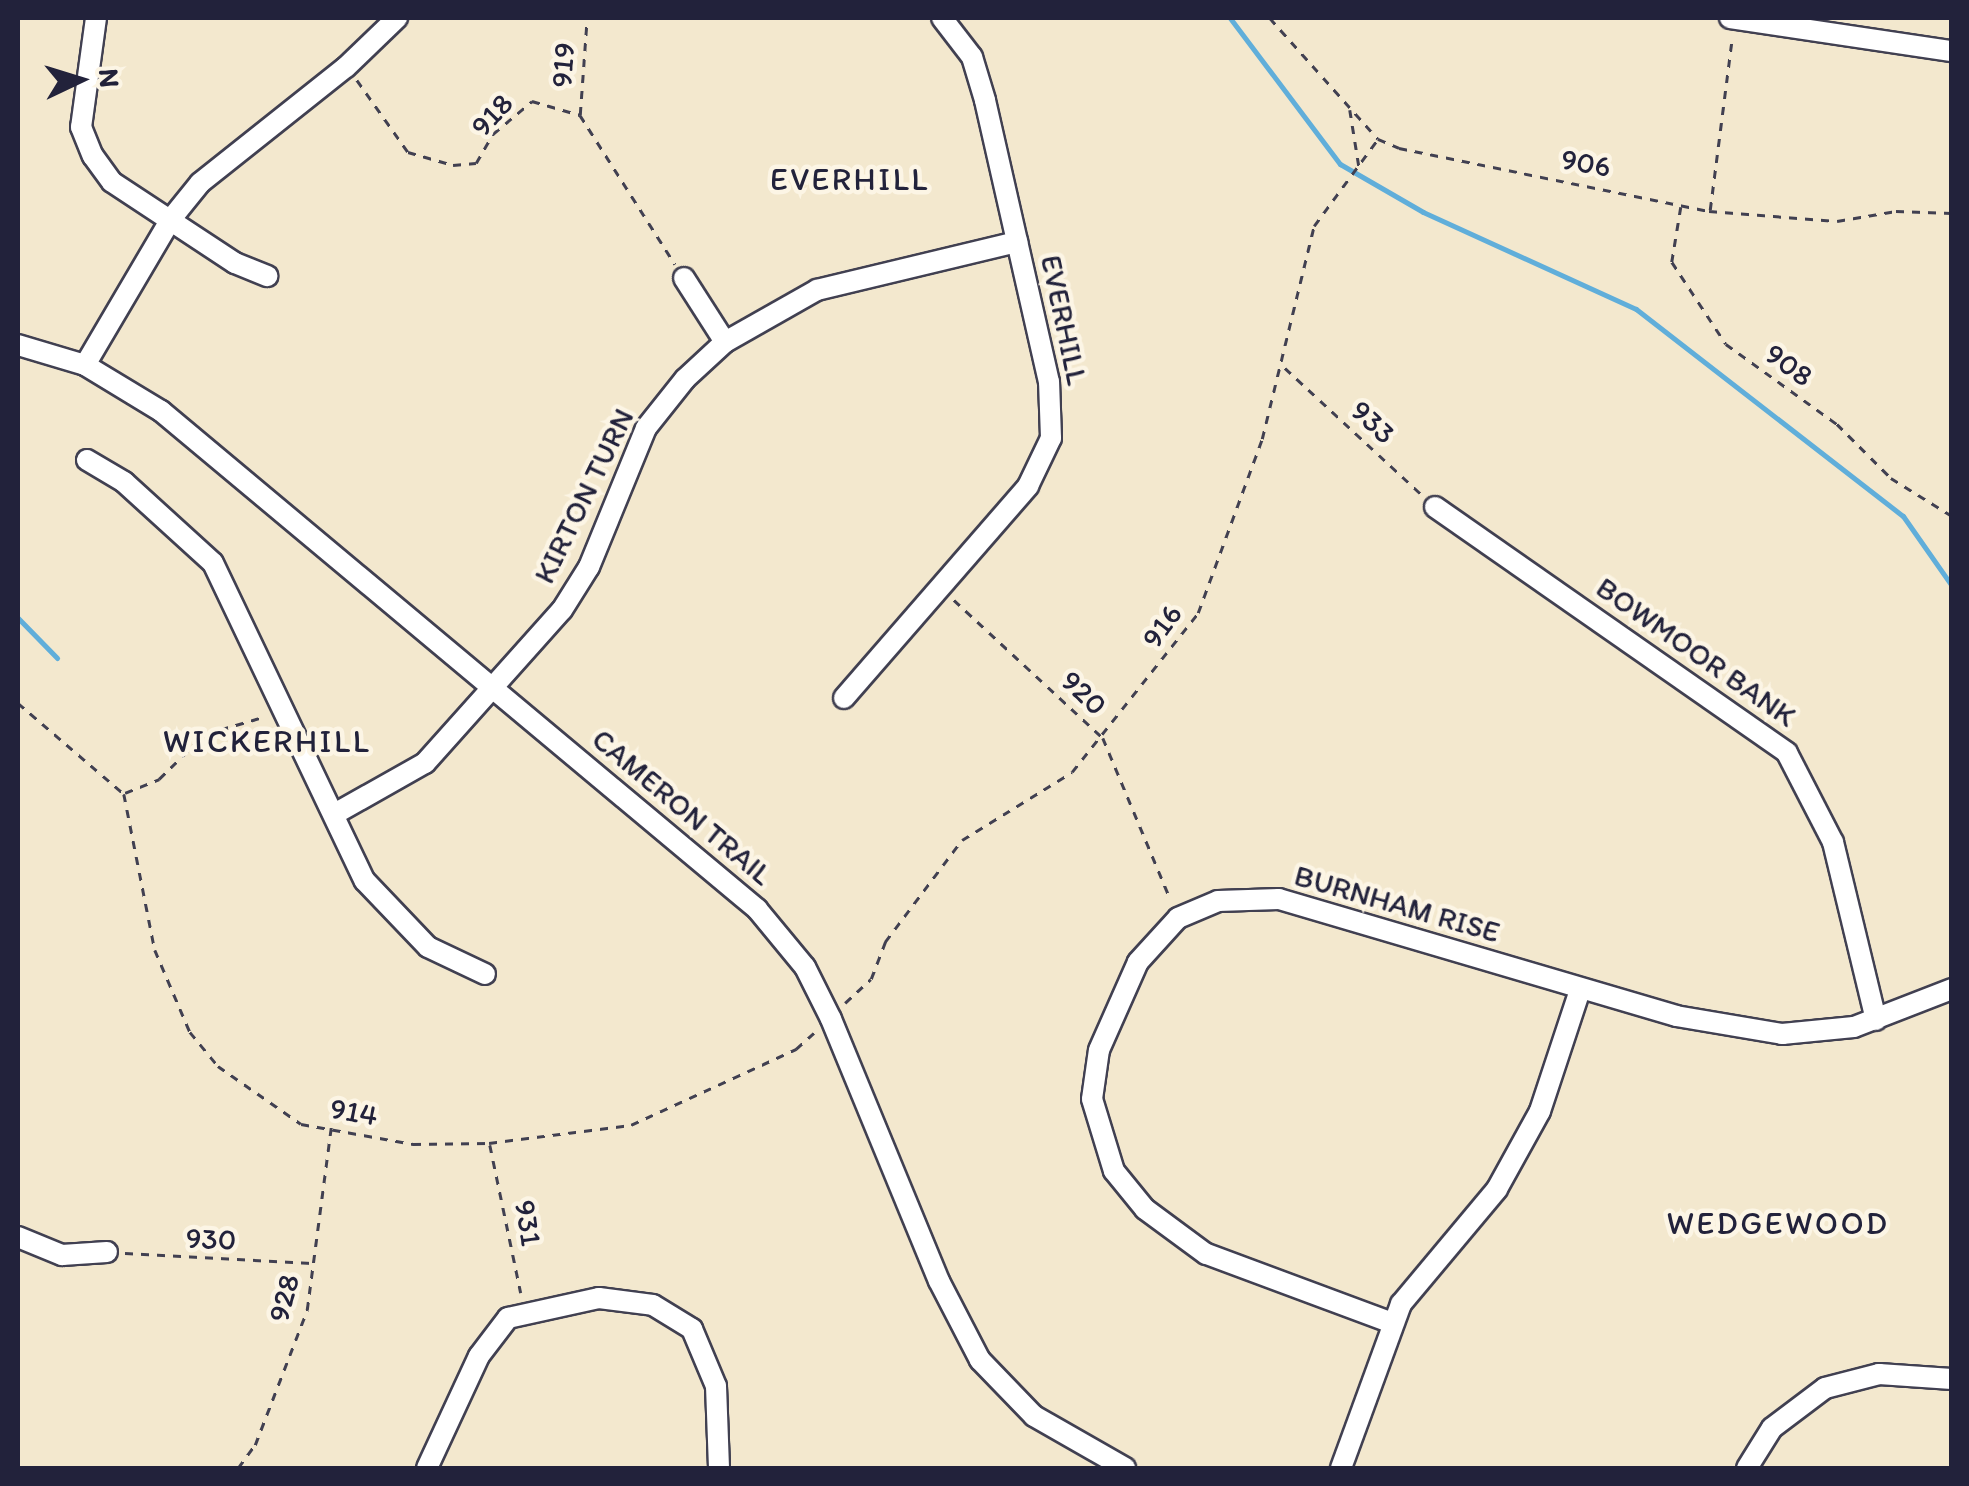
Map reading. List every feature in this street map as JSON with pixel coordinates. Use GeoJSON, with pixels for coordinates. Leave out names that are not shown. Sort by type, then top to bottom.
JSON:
{"type":"FeatureCollection","features":[{"type":"Feature","properties":{"kind":"street"},"geometry":{"type":"LineString","coordinates":[[96,18],[81,127],[112,182],[235,263],[268,276]]}},
{"type":"Feature","properties":{"kind":"street"},"geometry":{"type":"LineString","coordinates":[[85,365],[171,219],[200,183],[346,67],[397,18]]}},
{"type":"Feature","properties":{"kind":"street","name":"EVERHILL"},"geometry":{"type":"LineString","coordinates":[[844,698],[1028,486],[1050,438],[1049,382],[979,76],[958,31],[942,18]]}},
{"type":"Feature","properties":{"kind":"street"},"geometry":{"type":"LineString","coordinates":[[1733,18],[1952,51]]}},
{"type":"Feature","properties":{"kind":"street","name":"KIRTON TURN"},"geometry":{"type":"LineString","coordinates":[[338,812],[425,763],[576,589],[653,417],[725,342],[817,290],[1017,242]]}},
{"type":"Feature","properties":{"kind":"street"},"geometry":{"type":"LineString","coordinates":[[684,278],[725,342]]}},
{"type":"Feature","properties":{"kind":"street","name":"CAMERON TRAIL"},"geometry":{"type":"LineString","coordinates":[[18,344],[85,365],[161,411],[758,908],[836,1013],[939,1281],[980,1360],[1034,1416],[1112,1466]]}},
{"type":"Feature","properties":{"kind":"street"},"geometry":{"type":"LineString","coordinates":[[86,460],[124,482],[213,563],[338,812],[365,881],[402,925],[428,947],[485,974]]}},
{"type":"Feature","properties":{"kind":"street","name":"BOWMOOR BANK"},"geometry":{"type":"LineString","coordinates":[[1434,507],[1787,754],[1833,842],[1876,1020]]}},
{"type":"Feature","properties":{"kind":"street","name":"BURNHAM RISE"},"geometry":{"type":"LineString","coordinates":[[1392,1323],[1206,1254],[1145,1210],[1114,1170],[1093,1112],[1098,1050],[1138,962],[1178,918],[1218,901],[1279,899],[1580,990],[1782,1034],[1876,1020],[1952,989]]}},
{"type":"Feature","properties":{"kind":"street"},"geometry":{"type":"LineString","coordinates":[[1341,1468],[1392,1323],[1414,1280],[1497,1189],[1540,1111],[1580,990]]}},
{"type":"Feature","properties":{"kind":"street"},"geometry":{"type":"LineString","coordinates":[[18,1237],[62,1256],[107,1252]]}},
{"type":"Feature","properties":{"kind":"street"},"geometry":{"type":"LineString","coordinates":[[427,1468],[491,1336],[526,1310],[628,1299],[671,1313],[692,1329],[716,1386],[719,1468]]}},
{"type":"Feature","properties":{"kind":"street"},"geometry":{"type":"LineString","coordinates":[[1753,1466],[1772,1428],[1825,1388],[1879,1374],[1952,1378]]}},
{"type":"Feature","properties":{"kind":"path","name":"919"},"geometry":{"type":"LineString","coordinates":[[580,115],[587,18]]}},
{"type":"Feature","properties":{"kind":"path"},"geometry":{"type":"LineString","coordinates":[[1270,18],[1378,138]]}},
{"type":"Feature","properties":{"kind":"path"},"geometry":{"type":"LineString","coordinates":[[1710,211],[1733,18]]}},
{"type":"Feature","properties":{"kind":"path","name":"918"},"geometry":{"type":"LineString","coordinates":[[346,67],[408,152],[453,166],[476,163],[493,134],[532,101],[580,115]]}},
{"type":"Feature","properties":{"kind":"path"},"geometry":{"type":"LineString","coordinates":[[1350,106],[1360,167]]}},
{"type":"Feature","properties":{"kind":"path"},"geometry":{"type":"LineString","coordinates":[[580,115],[684,278]]}},
{"type":"Feature","properties":{"kind":"path","name":"906"},"geometry":{"type":"LineString","coordinates":[[1378,138],[1450,160],[1710,211],[1836,220],[1896,211],[1952,213]]}},
{"type":"Feature","properties":{"kind":"path","name":"916"},"geometry":{"type":"LineString","coordinates":[[836,1013],[871,979],[884,942],[962,840],[1072,772],[1103,738],[1198,613],[1284,366],[1314,226],[1378,138]]}},
{"type":"Feature","properties":{"kind":"path","name":"908"},"geometry":{"type":"LineString","coordinates":[[1682,205],[1672,262],[1726,344],[1837,424],[1891,478],[1952,516]]}},
{"type":"Feature","properties":{"kind":"path","name":"933"},"geometry":{"type":"LineString","coordinates":[[1284,366],[1434,507]]}},
{"type":"Feature","properties":{"kind":"path","name":"920"},"geometry":{"type":"LineString","coordinates":[[939,585],[1103,738],[1178,918]]}},
{"type":"Feature","properties":{"kind":"path"},"geometry":{"type":"LineString","coordinates":[[18,703],[124,794],[160,779],[205,734],[286,706]]}},
{"type":"Feature","properties":{"kind":"path","name":"914"},"geometry":{"type":"LineString","coordinates":[[124,794],[155,950],[190,1032],[218,1066],[301,1124],[414,1144],[490,1143],[631,1125],[796,1048],[836,1013]]}},
{"type":"Feature","properties":{"kind":"path","name":"928"},"geometry":{"type":"LineString","coordinates":[[238,1468],[255,1445],[307,1310],[331,1127]]}},
{"type":"Feature","properties":{"kind":"path","name":"931"},"geometry":{"type":"LineString","coordinates":[[490,1143],[526,1310]]}},
{"type":"Feature","properties":{"kind":"path","name":"930"},"geometry":{"type":"LineString","coordinates":[[107,1252],[314,1263]]}},
{"type":"Feature","properties":{"kind":"waterway"},"geometry":{"type":"LineString","coordinates":[[1230,18],[1340,164],[1423,212],[1636,309],[1903,516],[1952,586]]}},
{"type":"Feature","properties":{"kind":"waterway"},"geometry":{"type":"LineString","coordinates":[[18,618],[57,658]]}},
{"type":"Feature","properties":{"kind":"district","name":"EVERHILL"},"geometry":{"type":"Point","coordinates":[850,179]}},
{"type":"Feature","properties":{"kind":"district","name":"WICKERHILL"},"geometry":{"type":"Point","coordinates":[267,741]}},
{"type":"Feature","properties":{"kind":"district","name":"WEDGEWOOD"},"geometry":{"type":"Point","coordinates":[1778,1223]}}]}
